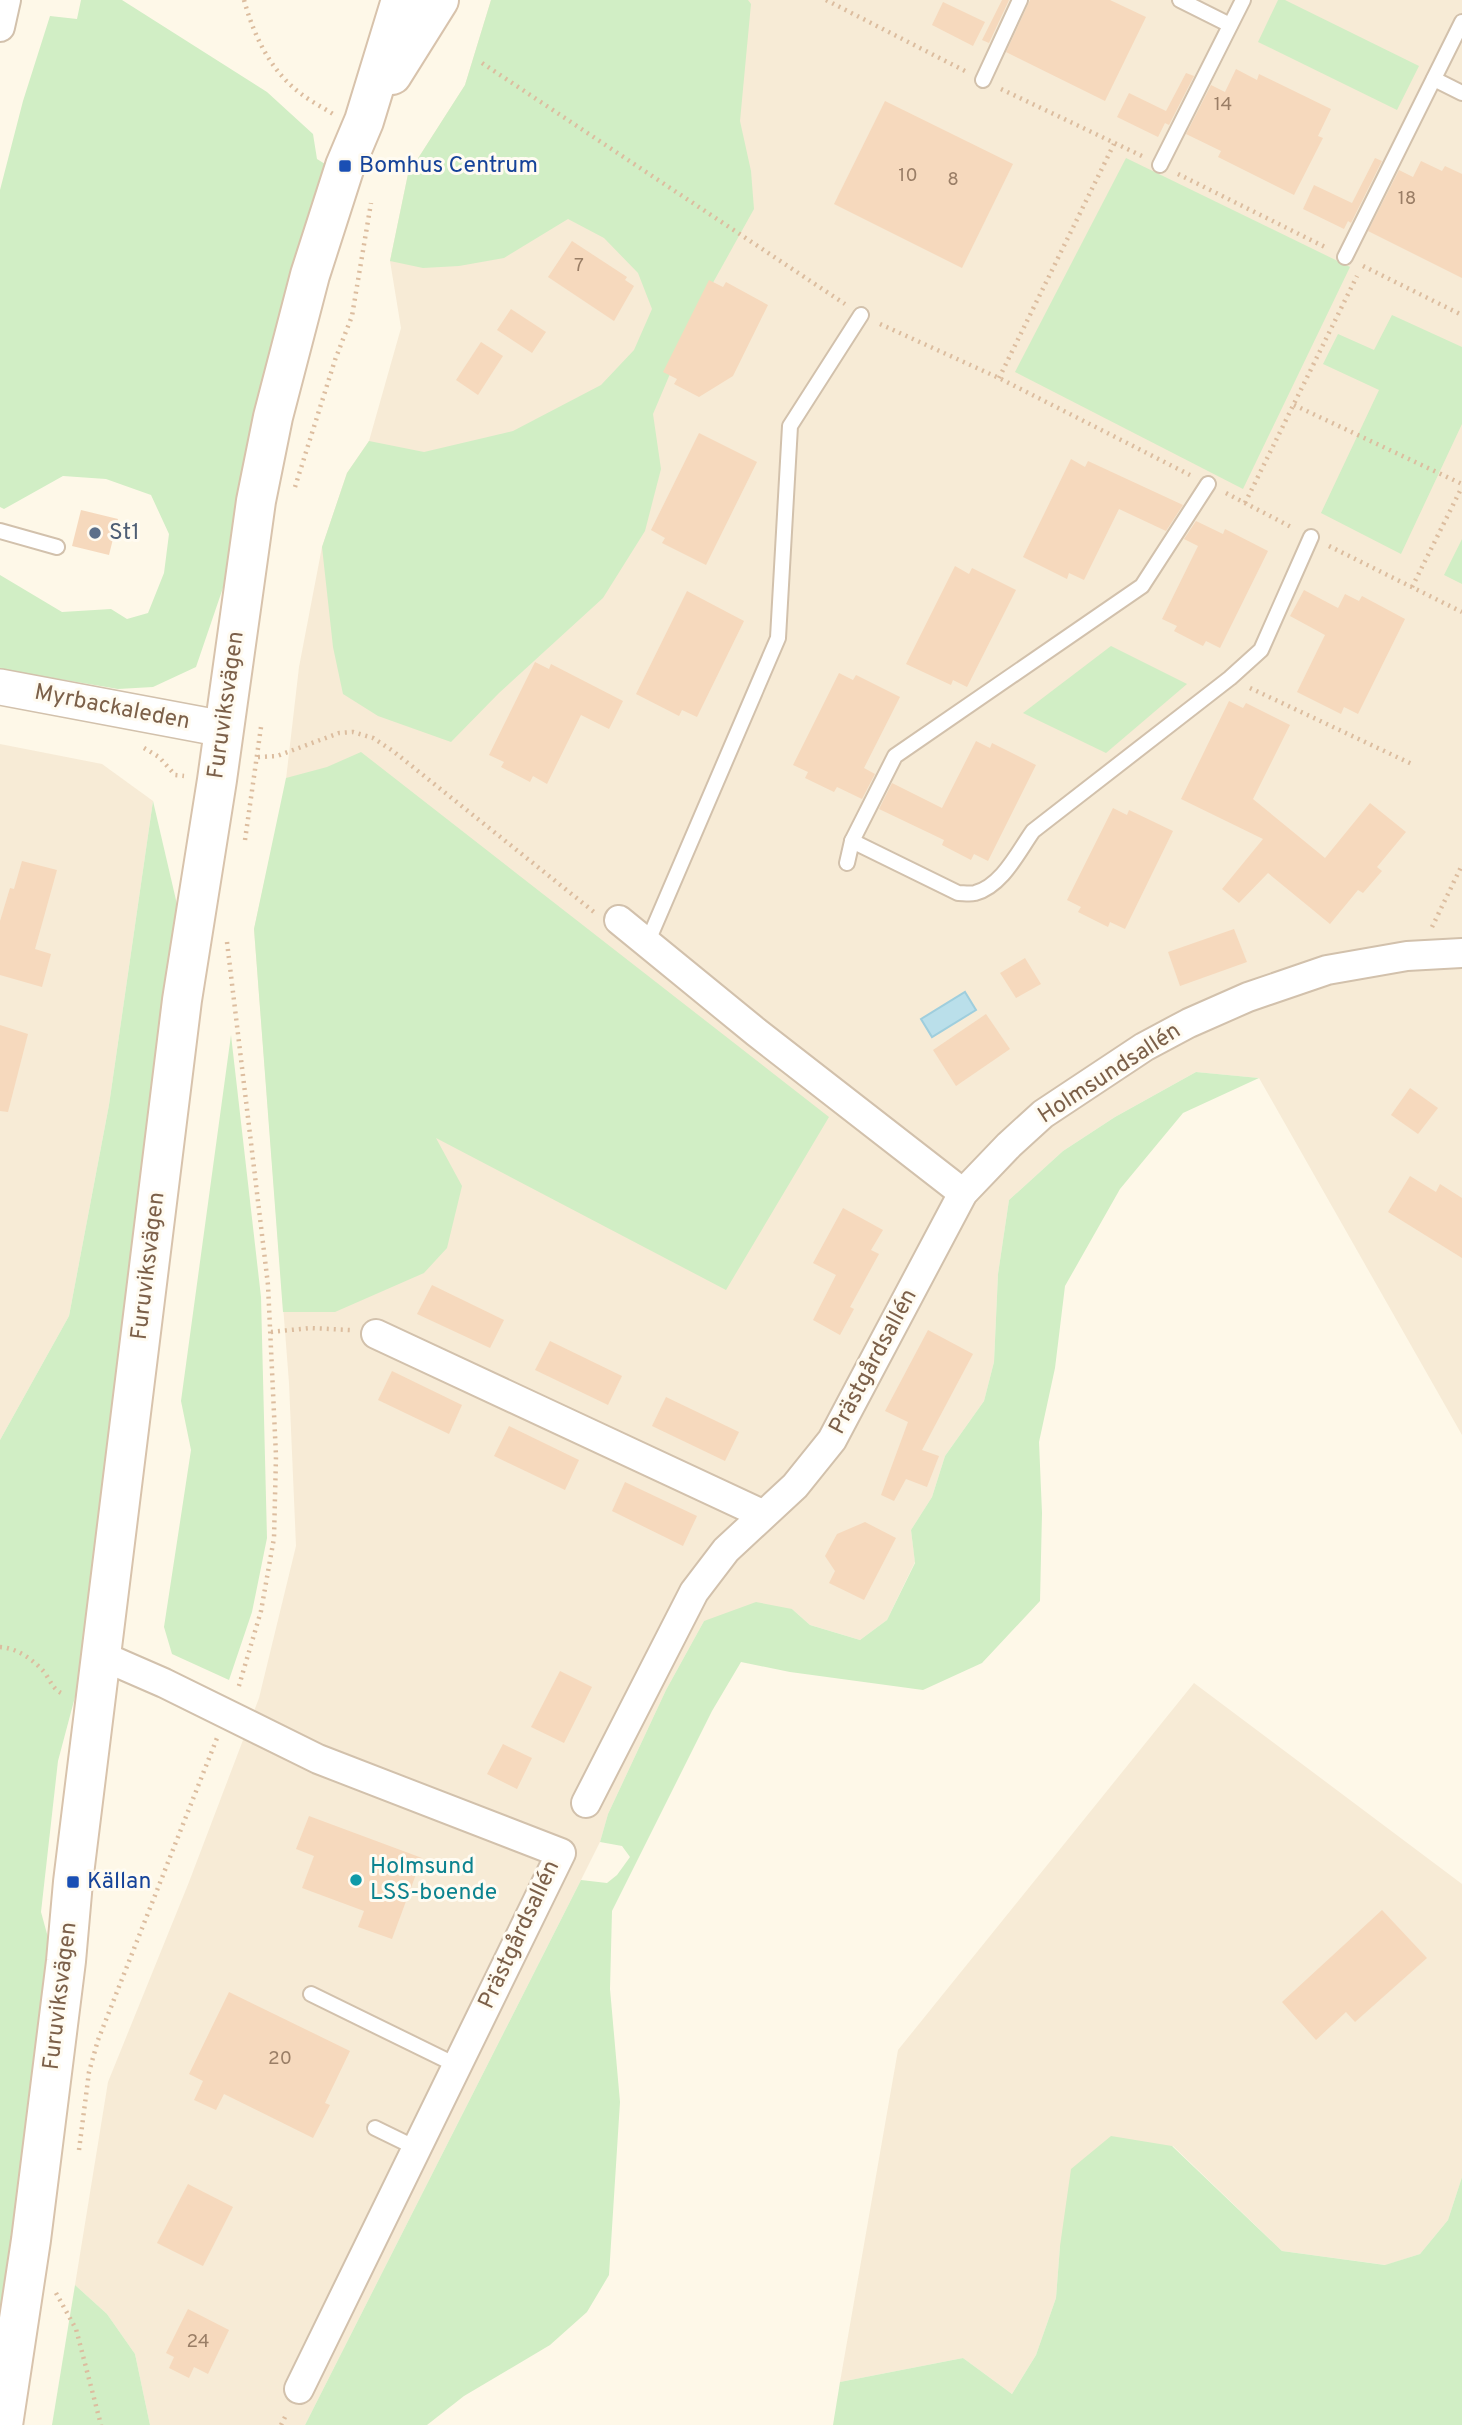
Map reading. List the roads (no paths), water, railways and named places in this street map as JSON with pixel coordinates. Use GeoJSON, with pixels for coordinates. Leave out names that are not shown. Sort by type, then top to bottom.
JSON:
{"type":"FeatureCollection","features":[{"type":"Feature","properties":{"kind":"main road","name":"Furuviksvägen"},"geometry":{"type":"LineString","coordinates":[[3,2425],[36,2200],[182,1000],[243,587],[273,416],[310,275],[345,166],[353,120],[401,0]]}},
{"type":"Feature","properties":{"kind":"main road","name":"Furuviksvägen"},"geometry":{"type":"LineString","coordinates":[[353,120],[439,0]]}},
{"type":"Feature","properties":{"kind":"street"},"geometry":{"type":"LineString","coordinates":[[0,27],[6,0]]}},
{"type":"Feature","properties":{"kind":"street","name":"Myrbackaleden"},"geometry":{"type":"LineString","coordinates":[[0,687],[224,729]]}},
{"type":"Feature","properties":{"kind":"street"},"geometry":{"type":"LineString","coordinates":[[619,920],[756,1032],[963,1193]]}},
{"type":"Feature","properties":{"kind":"street","name":"Holmsundsallén"},"geometry":{"type":"LineString","coordinates":[[963,1193],[1043,1114],[1144,1047],[1189,1023],[1248,996],[1327,970],[1407,956],[1462,953]]}},
{"type":"Feature","properties":{"kind":"street","name":"Prästgårdsallén"},"geometry":{"type":"LineString","coordinates":[[586,1803],[694,1592],[726,1550],[795,1486],[832,1440],[963,1193]]}},
{"type":"Feature","properties":{"kind":"street"},"geometry":{"type":"LineString","coordinates":[[376,1334],[762,1514]]}},
{"type":"Feature","properties":{"kind":"street","name":"Prästgårdsallén"},"geometry":{"type":"LineString","coordinates":[[102,1656],[164,1683],[318,1759],[561,1853],[299,2389]]}},
{"type":"Feature","properties":{"kind":"lane"},"geometry":{"type":"LineString","coordinates":[[982,80],[1020,0]]}},
{"type":"Feature","properties":{"kind":"lane"},"geometry":{"type":"LineString","coordinates":[[1180,0],[1230,25]]}},
{"type":"Feature","properties":{"kind":"lane"},"geometry":{"type":"LineString","coordinates":[[1160,165],[1243,0]]}},
{"type":"Feature","properties":{"kind":"lane"},"geometry":{"type":"LineString","coordinates":[[1345,257],[1462,22]]}},
{"type":"Feature","properties":{"kind":"lane"},"geometry":{"type":"LineString","coordinates":[[1434,79],[1462,93]]}},
{"type":"Feature","properties":{"kind":"lane"},"geometry":{"type":"LineString","coordinates":[[648,941],[778,638],[790,426],[861,315]]}},
{"type":"Feature","properties":{"kind":"lane"},"geometry":{"type":"LineString","coordinates":[[847,863],[852,841],[895,756],[1142,586],[1208,484]]}},
{"type":"Feature","properties":{"kind":"lane"},"geometry":{"type":"LineString","coordinates":[[0,531],[57,547]]}},
{"type":"Feature","properties":{"kind":"lane"},"geometry":{"type":"LineString","coordinates":[[852,841],[958,892],[974,893],[993,884],[1032,831],[1230,678],[1261,650],[1311,537]]}},
{"type":"Feature","properties":{"kind":"lane"},"geometry":{"type":"LineString","coordinates":[[311,1994],[457,2066]]}},
{"type":"Feature","properties":{"kind":"lane"},"geometry":{"type":"LineString","coordinates":[[375,2129],[416,2148]]}},
{"type":"Feature","properties":{"kind":"water"},"geometry":{"type":"Polygon","coordinates":[[[965,992],[976,1010],[932,1037],[921,1019],[965,992]]]}},
{"type":"Feature","properties":{"kind":"place","name":"Bomhus Centrum"},"geometry":{"type":"Point","coordinates":[345,166]}},
{"type":"Feature","properties":{"kind":"place","name":"St1"},"geometry":{"type":"Point","coordinates":[95,533]}},
{"type":"Feature","properties":{"kind":"place","name":"Holmsund LSS-boende"},"geometry":{"type":"Point","coordinates":[356,1880]}},
{"type":"Feature","properties":{"kind":"place","name":"Källan"},"geometry":{"type":"Point","coordinates":[73,1882]}}]}
